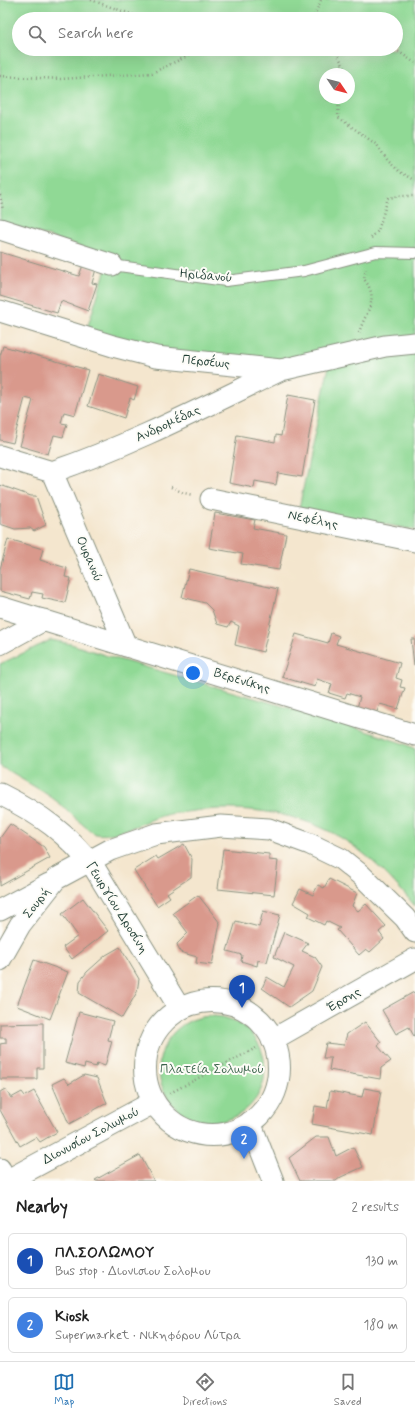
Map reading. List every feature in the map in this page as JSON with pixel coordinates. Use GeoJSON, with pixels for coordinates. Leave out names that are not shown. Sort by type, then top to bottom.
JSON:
{"type":"FeatureCollection","features":[{"type":"Feature","properties":{"kind":"street","name":"Ηριδανού"},"geometry":{"type":"LineString","coordinates":[[0,229],[112,265]]}},
{"type":"Feature","properties":{"kind":"street","name":"Περσέως"},"geometry":{"type":"LineString","coordinates":[[0,311],[113,346],[156,357],[281,370],[385,346],[415,343]]}},
{"type":"Feature","properties":{"kind":"street","name":"Ανδρομέδας"},"geometry":{"type":"LineString","coordinates":[[52,472],[90,459],[143,436],[281,370]]}},
{"type":"Feature","properties":{"kind":"street"},"geometry":{"type":"LineString","coordinates":[[0,456],[52,472]]}},
{"type":"Feature","properties":{"kind":"street","name":"Ουρανού"},"geometry":{"type":"LineString","coordinates":[[52,472],[126,646]]}},
{"type":"Feature","properties":{"kind":"street","name":"Νεφέλης"},"geometry":{"type":"LineString","coordinates":[[210,499],[415,541]]}},
{"type":"Feature","properties":{"kind":"street","name":"Βερενίκης"},"geometry":{"type":"LineString","coordinates":[[0,607],[415,735]]}},
{"type":"Feature","properties":{"kind":"street"},"geometry":{"type":"LineString","coordinates":[[0,644],[44,620]]}},
{"type":"Feature","properties":{"kind":"street","name":"Γεωργίου Δροσίνη"},"geometry":{"type":"LineString","coordinates":[[0,794],[19,803],[52,824],[73,843],[95,869],[180,1009]]}},
{"type":"Feature","properties":{"kind":"street","name":"Σουρή"},"geometry":{"type":"LineString","coordinates":[[0,960],[20,925],[56,879],[110,850],[156,834],[221,826],[269,829],[310,844],[341,859],[405,918],[415,932]]}},
{"type":"Feature","properties":{"kind":"street"},"geometry":{"type":"LineString","coordinates":[[0,910],[56,879]]}},
{"type":"Feature","properties":{"kind":"street","name":"Έρσης"},"geometry":{"type":"LineString","coordinates":[[272,1040],[415,959]]}},
{"type":"Feature","properties":{"kind":"street"},"geometry":{"type":"LineString","coordinates":[[210,1001],[225,1002],[240,1007],[253,1015],[264,1026],[272,1040],[277,1052],[278,1065],[278,1079],[274,1091],[260,1114],[236,1130],[221,1134],[205,1135],[176,1125],[163,1114],[154,1102],[148,1090],[145,1077],[145,1063],[147,1050],[152,1038],[159,1026],[169,1017],[180,1009],[194,1003],[210,1001]]}},
{"type":"Feature","properties":{"kind":"street","name":"Διονυσίου Σολωμού"},"geometry":{"type":"LineString","coordinates":[[6,1181],[154,1102]]}},
{"type":"Feature","properties":{"kind":"street"},"geometry":{"type":"LineString","coordinates":[[250,1122],[273,1181]]}},
{"type":"Feature","properties":{"kind":"street"},"geometry":{"type":"LineString","coordinates":[[0,1169],[6,1181]]}},
{"type":"Feature","properties":{"kind":"lane","name":"Ηριδανού"},"geometry":{"type":"LineString","coordinates":[[112,265],[226,281],[304,271],[376,252],[415,253]]}},
{"type":"Feature","properties":{"kind":"path"},"geometry":{"type":"LineString","coordinates":[[91,0],[124,12]]}},
{"type":"Feature","properties":{"kind":"path"},"geometry":{"type":"LineString","coordinates":[[316,12],[321,0]]}},
{"type":"Feature","properties":{"kind":"path"},"geometry":{"type":"LineString","coordinates":[[403,55],[415,63]]}},
{"type":"Feature","properties":{"kind":"path"},"geometry":{"type":"LineString","coordinates":[[0,76],[61,79],[152,73],[187,56]]}},
{"type":"Feature","properties":{"kind":"path"},"geometry":{"type":"LineString","coordinates":[[338,56],[344,68]]}},
{"type":"Feature","properties":{"kind":"path"},"geometry":{"type":"LineString","coordinates":[[339,104],[338,118],[377,145],[400,172],[415,180]]}},
{"type":"Feature","properties":{"kind":"path"},"geometry":{"type":"LineString","coordinates":[[171,487],[184,493],[210,499]]}},
{"type":"Feature","properties":{"kind":"path"},"geometry":{"type":"LineString","coordinates":[[154,1102],[272,1040]]}},
{"type":"Feature","properties":{"kind":"green space"},"geometry":{"type":"Polygon","coordinates":[[[0,0],[415,0],[415,530],[299,508],[333,347],[292,363],[259,367],[85,335],[110,256],[0,221],[0,0]]]}},
{"type":"Feature","properties":{"kind":"green space"},"geometry":{"type":"Polygon","coordinates":[[[51,640],[71,644],[114,658],[335,721],[405,744],[415,749],[415,906],[388,876],[359,850],[340,837],[299,819],[254,810],[208,810],[168,814],[122,831],[104,835],[96,834],[51,797],[0,766],[0,664],[51,640]]]}},
{"type":"Feature","properties":{"kind":"green space","name":"Πλατεία Σολωμού"},"geometry":{"type":"Polygon","coordinates":[[[212,1016],[232,1020],[249,1032],[261,1049],[265,1069],[261,1089],[249,1106],[232,1118],[212,1122],[192,1118],[175,1106],[163,1089],[159,1069],[163,1049],[175,1032],[192,1020],[212,1016]]]}},
{"type":"Feature","properties":{"kind":"building"},"geometry":{"type":"Polygon","coordinates":[[[0,252],[79,276],[83,265],[96,269],[92,283],[97,284],[88,311],[61,301],[57,313],[0,296],[0,252]]]}},
{"type":"Feature","properties":{"kind":"building"},"geometry":{"type":"Polygon","coordinates":[[[3,346],[88,370],[75,415],[64,412],[61,423],[67,424],[63,437],[54,435],[48,454],[20,446],[33,400],[25,398],[13,443],[0,440],[0,356],[3,346]]]}},
{"type":"Feature","properties":{"kind":"building"},"geometry":{"type":"Polygon","coordinates":[[[98,374],[138,387],[134,400],[130,398],[124,418],[88,406],[98,374]]]}},
{"type":"Feature","properties":{"kind":"building"},"geometry":{"type":"Polygon","coordinates":[[[288,395],[315,400],[302,477],[278,473],[276,485],[255,481],[254,488],[229,483],[237,435],[275,442],[276,435],[281,436],[288,395]]]}},
{"type":"Feature","properties":{"kind":"building"},"geometry":{"type":"Polygon","coordinates":[[[0,485],[31,496],[36,496],[46,525],[34,531],[30,528],[15,529],[0,524],[0,485]]]}},
{"type":"Feature","properties":{"kind":"building"},"geometry":{"type":"Polygon","coordinates":[[[215,513],[255,520],[253,528],[286,534],[279,570],[241,564],[243,554],[209,548],[215,513]]]}},
{"type":"Feature","properties":{"kind":"building"},"geometry":{"type":"Polygon","coordinates":[[[8,539],[43,549],[40,560],[67,568],[65,577],[71,578],[65,603],[42,598],[43,594],[32,592],[30,599],[0,591],[0,569],[8,539]]]}},
{"type":"Feature","properties":{"kind":"building"},"geometry":{"type":"Polygon","coordinates":[[[189,569],[278,589],[263,652],[235,645],[239,626],[231,622],[228,627],[217,624],[212,610],[205,603],[182,597],[189,569]]]}},
{"type":"Feature","properties":{"kind":"building"},"geometry":{"type":"Polygon","coordinates":[[[331,633],[339,636],[336,644],[400,663],[396,678],[402,680],[400,687],[405,688],[398,709],[380,704],[376,714],[357,708],[360,697],[347,693],[345,698],[329,693],[332,684],[317,679],[315,687],[282,677],[296,634],[328,643],[331,633]]]}},
{"type":"Feature","properties":{"kind":"building"},"geometry":{"type":"Polygon","coordinates":[[[411,639],[415,639],[415,665],[414,665],[411,639]]]}},
{"type":"Feature","properties":{"kind":"building"},"geometry":{"type":"Polygon","coordinates":[[[10,824],[44,847],[50,858],[0,886],[0,838],[10,824]]]}},
{"type":"Feature","properties":{"kind":"building"},"geometry":{"type":"Polygon","coordinates":[[[184,844],[192,859],[191,877],[167,893],[170,897],[157,906],[134,870],[156,856],[158,859],[184,844]]]}},
{"type":"Feature","properties":{"kind":"building"},"geometry":{"type":"Polygon","coordinates":[[[223,849],[269,854],[269,860],[278,861],[274,895],[218,889],[223,849]]]}},
{"type":"Feature","properties":{"kind":"building"},"geometry":{"type":"Polygon","coordinates":[[[329,879],[357,893],[352,906],[358,911],[366,904],[386,926],[379,932],[384,939],[370,952],[366,949],[359,955],[337,930],[340,928],[326,921],[324,925],[308,917],[310,913],[293,903],[300,889],[313,895],[318,885],[324,888],[329,879]]]}},
{"type":"Feature","properties":{"kind":"building"},"geometry":{"type":"Polygon","coordinates":[[[198,895],[220,923],[212,965],[196,963],[197,957],[180,952],[177,944],[188,933],[173,913],[198,895]]]}},
{"type":"Feature","properties":{"kind":"building"},"geometry":{"type":"Polygon","coordinates":[[[83,898],[108,931],[72,959],[63,947],[78,936],[62,914],[83,898]]]}},
{"type":"Feature","properties":{"kind":"building"},"geometry":{"type":"Polygon","coordinates":[[[263,911],[280,915],[267,962],[258,960],[257,966],[241,961],[242,955],[227,951],[236,921],[259,927],[263,911]]]}},
{"type":"Feature","properties":{"kind":"building"},"geometry":{"type":"Polygon","coordinates":[[[284,932],[308,943],[302,951],[315,957],[322,967],[312,991],[289,1007],[262,988],[267,977],[284,987],[294,967],[274,957],[284,932]]]}},
{"type":"Feature","properties":{"kind":"building"},"geometry":{"type":"Polygon","coordinates":[[[120,947],[139,979],[137,992],[122,1018],[79,993],[80,981],[87,972],[106,955],[120,947]]]}},
{"type":"Feature","properties":{"kind":"building"},"geometry":{"type":"Polygon","coordinates":[[[34,960],[68,972],[50,1019],[17,1006],[34,960]]]}},
{"type":"Feature","properties":{"kind":"building"},"geometry":{"type":"Polygon","coordinates":[[[414,992],[415,1038],[409,1027],[396,1034],[382,1010],[414,992]]]}},
{"type":"Feature","properties":{"kind":"building"},"geometry":{"type":"Polygon","coordinates":[[[79,1012],[113,1021],[108,1040],[112,1041],[105,1066],[97,1063],[96,1067],[85,1064],[84,1068],[65,1063],[79,1012]]]}},
{"type":"Feature","properties":{"kind":"building"},"geometry":{"type":"Polygon","coordinates":[[[365,1022],[381,1042],[378,1046],[391,1061],[381,1068],[380,1079],[329,1070],[331,1058],[323,1058],[326,1043],[344,1045],[347,1034],[365,1022]]]}},
{"type":"Feature","properties":{"kind":"building"},"geometry":{"type":"Polygon","coordinates":[[[43,1023],[43,1068],[37,1068],[37,1079],[0,1079],[0,1044],[6,1043],[6,1038],[0,1038],[0,1024],[43,1023]]]}},
{"type":"Feature","properties":{"kind":"building"},"geometry":{"type":"Polygon","coordinates":[[[84,1075],[97,1078],[107,1103],[69,1124],[52,1084],[64,1078],[69,1084],[84,1075]]]}},
{"type":"Feature","properties":{"kind":"building"},"geometry":{"type":"Polygon","coordinates":[[[364,1088],[381,1091],[373,1135],[312,1124],[315,1106],[327,1108],[330,1091],[362,1097],[364,1088]]]}},
{"type":"Feature","properties":{"kind":"building"},"geometry":{"type":"Polygon","coordinates":[[[5,1089],[11,1098],[22,1092],[25,1096],[34,1091],[57,1132],[40,1142],[36,1137],[20,1146],[0,1110],[0,1092],[5,1089]]]}},
{"type":"Feature","properties":{"kind":"building"},"geometry":{"type":"Polygon","coordinates":[[[316,1137],[329,1137],[336,1156],[353,1147],[363,1167],[341,1177],[336,1181],[300,1181],[289,1158],[316,1137]]]}},
{"type":"Feature","properties":{"kind":"building"},"geometry":{"type":"Polygon","coordinates":[[[140,1155],[154,1181],[95,1180],[140,1155]]]}},
{"type":"Feature","properties":{"kind":"place","name":"ΠΛ.ΣΟΛΩΜΟΥ"},"geometry":{"type":"Point","coordinates":[242,1008]}},
{"type":"Feature","properties":{"kind":"place","name":"Kiosk"},"geometry":{"type":"Point","coordinates":[244,1159]}}]}
